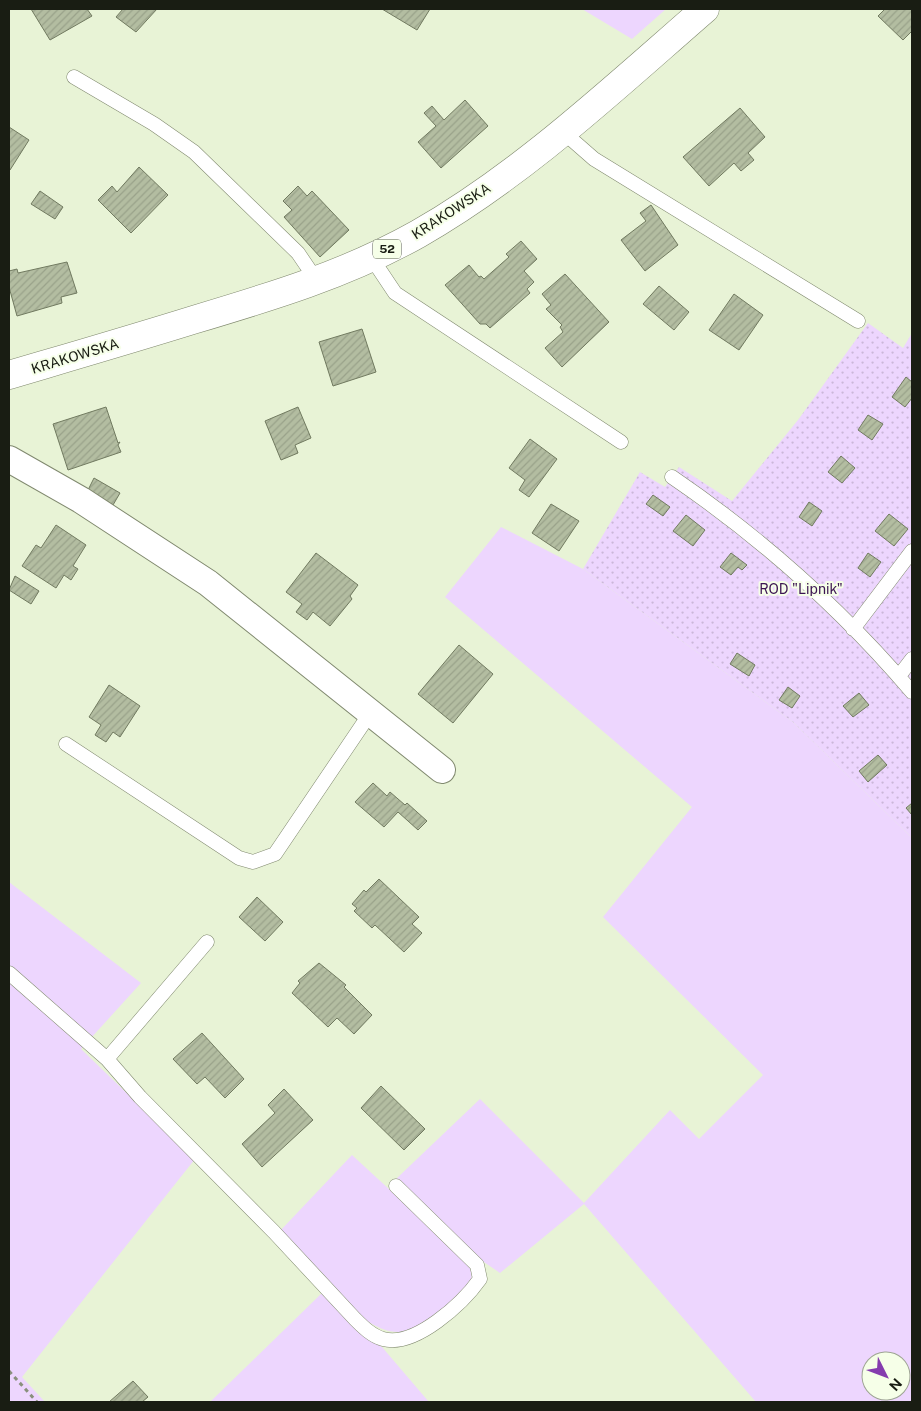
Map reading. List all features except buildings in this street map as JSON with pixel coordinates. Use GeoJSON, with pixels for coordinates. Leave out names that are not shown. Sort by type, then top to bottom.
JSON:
{"type":"FeatureCollection","features":[{"type":"Feature","properties":{"kind":"main road","name":"KRAKOWSKA"},"geometry":{"type":"LineString","coordinates":[[9,375],[271,297],[317,281],[418,234],[508,173],[562,131],[705,9]]}},
{"type":"Feature","properties":{"kind":"street"},"geometry":{"type":"LineString","coordinates":[[9,459],[81,500],[208,583],[372,712],[442,770]]}},
{"type":"Feature","properties":{"kind":"lane"},"geometry":{"type":"LineString","coordinates":[[74,77],[154,124],[194,152],[298,253],[317,281]]}},
{"type":"Feature","properties":{"kind":"lane"},"geometry":{"type":"LineString","coordinates":[[562,131],[594,159],[858,320]]}},
{"type":"Feature","properties":{"kind":"lane"},"geometry":{"type":"LineString","coordinates":[[371,257],[395,293],[621,442]]}},
{"type":"Feature","properties":{"kind":"lane"},"geometry":{"type":"LineString","coordinates":[[672,477],[726,514],[853,629],[912,692]]}},
{"type":"Feature","properties":{"kind":"lane"},"geometry":{"type":"LineString","coordinates":[[853,629],[912,551]]}},
{"type":"Feature","properties":{"kind":"lane"},"geometry":{"type":"LineString","coordinates":[[899,676],[912,659]]}},
{"type":"Feature","properties":{"kind":"lane"},"geometry":{"type":"LineString","coordinates":[[66,744],[239,858],[253,862],[275,854],[372,712]]}},
{"type":"Feature","properties":{"kind":"lane"},"geometry":{"type":"LineString","coordinates":[[107,1059],[207,942]]}},
{"type":"Feature","properties":{"kind":"lane"},"geometry":{"type":"LineString","coordinates":[[9,973],[107,1059],[140,1097],[274,1232],[355,1319],[368,1331],[383,1339],[398,1341],[415,1335],[457,1307],[480,1279],[477,1265],[396,1186]]}},
{"type":"Feature","properties":{"kind":"path"},"geometry":{"type":"LineString","coordinates":[[9,1371],[37,1402]]}},
{"type":"Feature","properties":{"kind":"green space"},"geometry":{"type":"Polygon","coordinates":[[[582,9],[666,9],[632,39],[582,9]]]}},
{"type":"Feature","properties":{"kind":"green space","name":"ROD \"Lipnik\""},"geometry":{"type":"Polygon","coordinates":[[[868,323],[903,348],[912,333],[912,838],[793,722],[583,569],[640,472],[665,487],[679,467],[732,501],[798,420],[868,323]]]}},
{"type":"Feature","properties":{"kind":"green space"},"geometry":{"type":"Polygon","coordinates":[[[501,527],[583,569],[793,722],[912,838],[912,1402],[756,1402],[584,1204],[500,1273],[481,1260],[396,1179],[480,1099],[584,1203],[670,1110],[699,1139],[763,1075],[603,917],[692,807],[445,597],[501,527]]]}},
{"type":"Feature","properties":{"kind":"green space"},"geometry":{"type":"Polygon","coordinates":[[[9,882],[141,983],[81,1049],[195,1159],[22,1377],[45,1402],[9,1402],[9,882]]]}},
{"type":"Feature","properties":{"kind":"green space"},"geometry":{"type":"Polygon","coordinates":[[[352,1155],[467,1261],[472,1274],[466,1290],[449,1305],[428,1320],[407,1330],[399,1332],[390,1331],[367,1321],[280,1231],[352,1155]]]}},
{"type":"Feature","properties":{"kind":"green space"},"geometry":{"type":"Polygon","coordinates":[[[323,1292],[367,1338],[382,1347],[429,1402],[210,1402],[323,1292]]]}}]}
